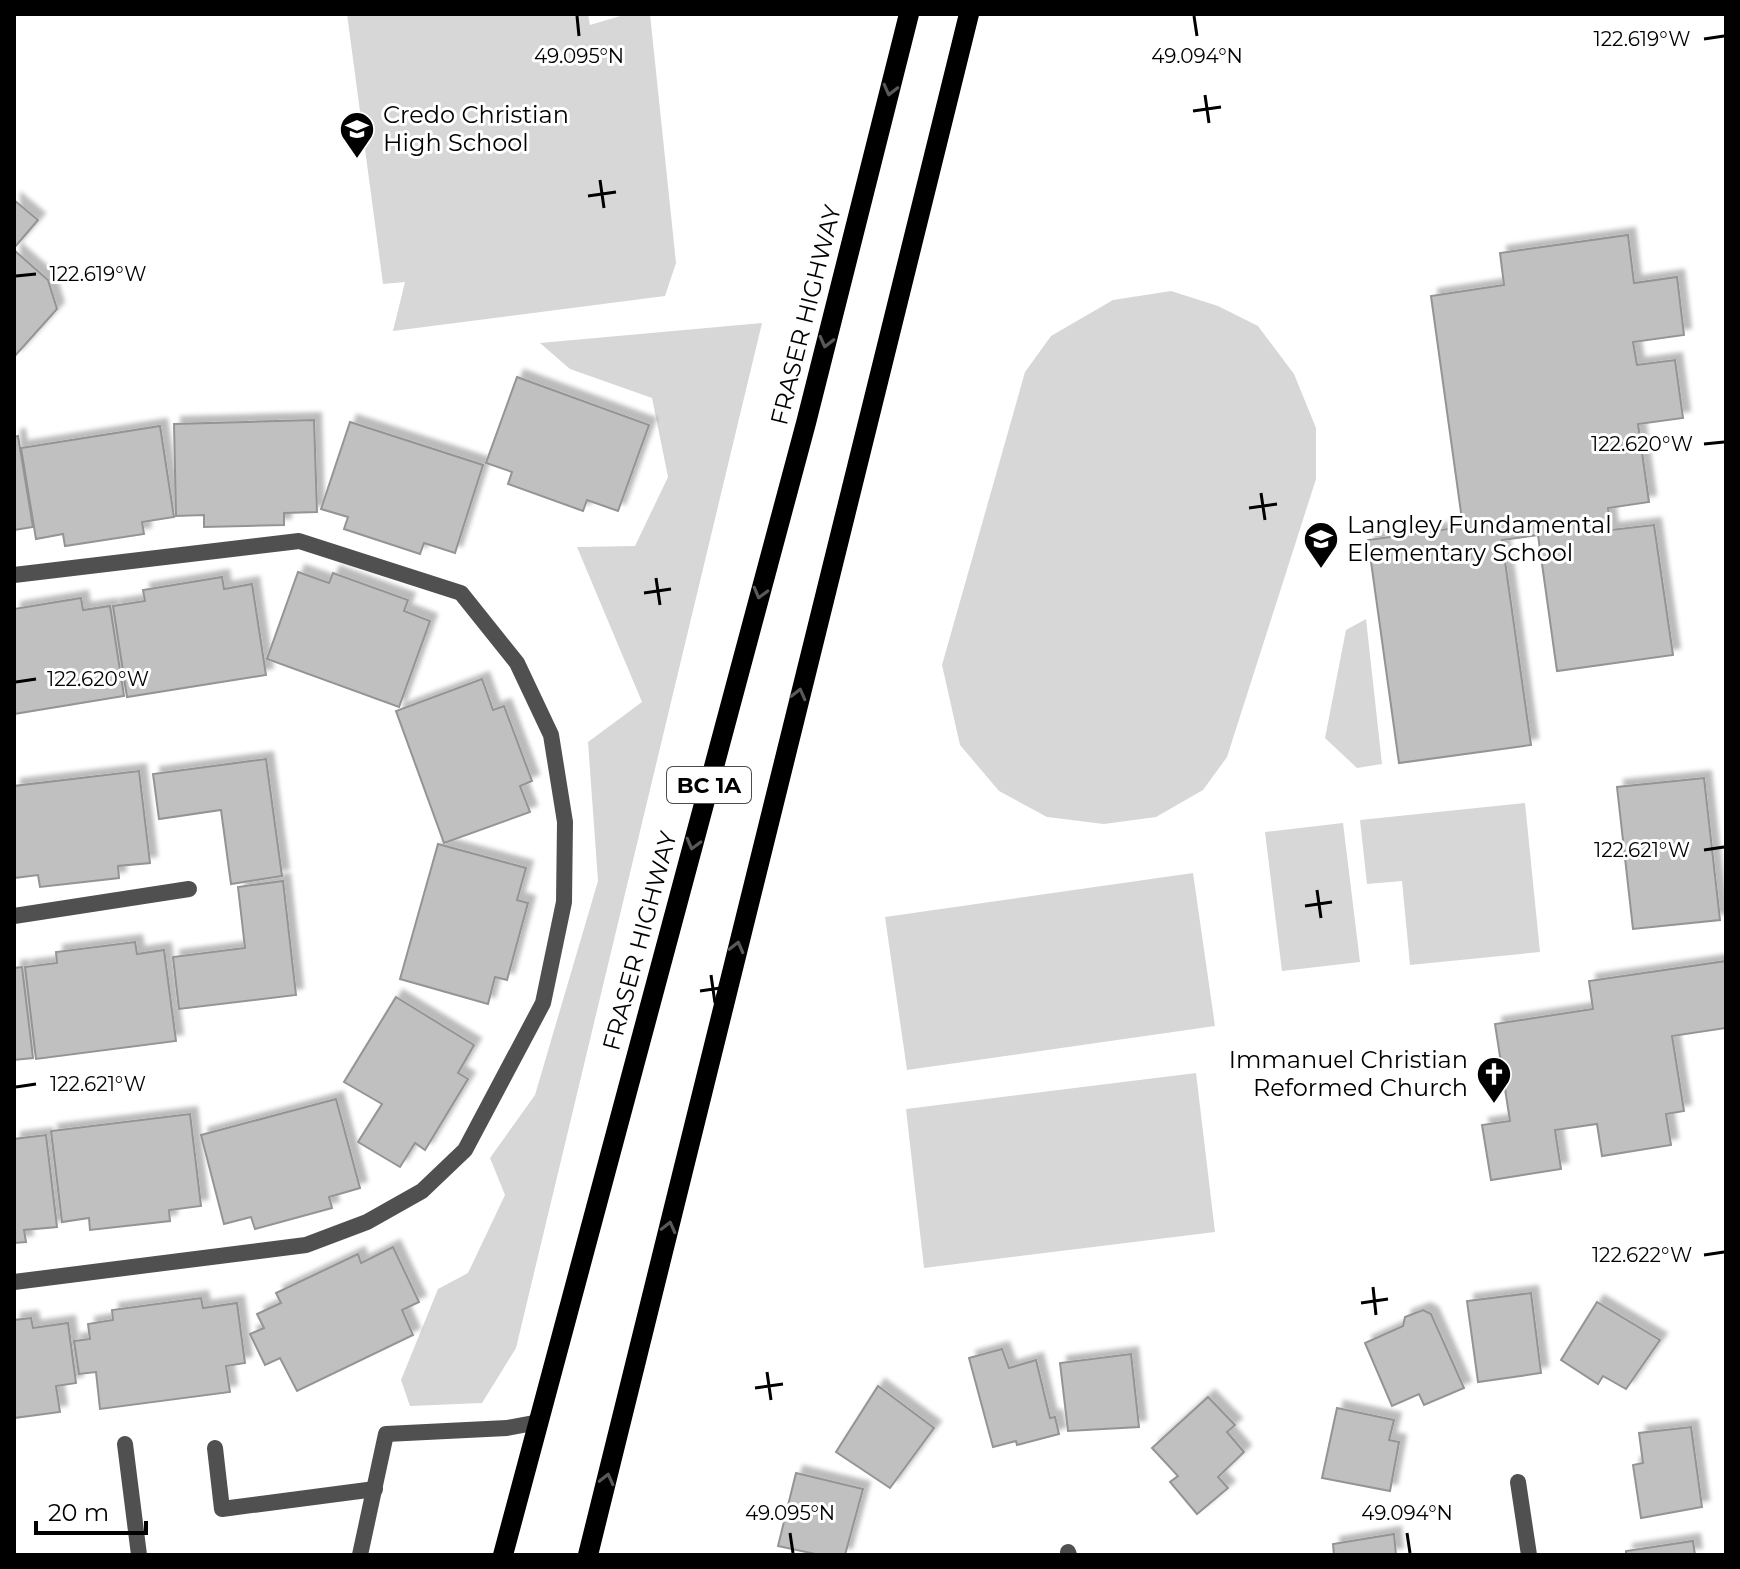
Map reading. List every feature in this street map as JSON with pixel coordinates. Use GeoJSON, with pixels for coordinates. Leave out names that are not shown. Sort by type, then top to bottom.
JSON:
{"type":"FeatureCollection","features":[{"type":"Feature","properties":{"kind":"main road","name":"FRASER HIGHWAY"},"geometry":{"type":"LineString","coordinates":[[503,1555],[802,438],[909,14]]}},
{"type":"Feature","properties":{"kind":"main road","name":"BC 1A"},"geometry":{"type":"LineString","coordinates":[[588,1555],[969,14]]}},
{"type":"Feature","properties":{"kind":"street"},"geometry":{"type":"LineString","coordinates":[[14,575],[299,541],[461,593],[517,663],[551,735],[565,822],[564,902],[543,1003],[465,1150],[422,1191],[367,1222],[306,1245],[14,1282]]}},
{"type":"Feature","properties":{"kind":"street"},"geometry":{"type":"LineString","coordinates":[[14,916],[189,889]]}},
{"type":"Feature","properties":{"kind":"street"},"geometry":{"type":"LineString","coordinates":[[360,1555],[386,1434],[507,1428],[539,1422]]}},
{"type":"Feature","properties":{"kind":"street"},"geometry":{"type":"LineString","coordinates":[[125,1444],[139,1555]]}},
{"type":"Feature","properties":{"kind":"street"},"geometry":{"type":"LineString","coordinates":[[215,1448],[222,1509],[375,1489]]}},
{"type":"Feature","properties":{"kind":"street"},"geometry":{"type":"LineString","coordinates":[[1518,1482],[1529,1555]]}},
{"type":"Feature","properties":{"kind":"shaded area"},"geometry":{"type":"Polygon","coordinates":[[[347,14],[588,14],[590,25],[627,14],[650,14],[676,263],[665,296],[393,331],[405,282],[383,284],[347,14]]]}},
{"type":"Feature","properties":{"kind":"shaded area"},"geometry":{"type":"Polygon","coordinates":[[[1171,291],[1218,306],[1258,326],[1294,374],[1316,428],[1316,479],[1227,757],[1203,790],[1156,817],[1104,824],[1047,817],[999,791],[960,745],[942,665],[1025,372],[1051,336],[1113,300],[1171,291]]]}},
{"type":"Feature","properties":{"kind":"shaded area"},"geometry":{"type":"Polygon","coordinates":[[[762,323],[516,1348],[482,1403],[410,1406],[401,1380],[438,1289],[468,1273],[505,1195],[490,1158],[535,1095],[598,881],[588,742],[642,702],[577,547],[635,546],[668,477],[652,398],[570,369],[540,343],[762,323]]]}},
{"type":"Feature","properties":{"kind":"shaded area"},"geometry":{"type":"Polygon","coordinates":[[[1366,619],[1382,764],[1357,768],[1325,738],[1346,630],[1366,619]]]}},
{"type":"Feature","properties":{"kind":"shaded area"},"geometry":{"type":"Polygon","coordinates":[[[1525,803],[1540,952],[1410,965],[1402,881],[1367,884],[1360,820],[1525,803]]]}},
{"type":"Feature","properties":{"kind":"shaded area"},"geometry":{"type":"Polygon","coordinates":[[[1343,823],[1360,962],[1282,971],[1265,832],[1343,823]]]}},
{"type":"Feature","properties":{"kind":"shaded area"},"geometry":{"type":"Polygon","coordinates":[[[1193,873],[1215,1026],[907,1070],[885,917],[1193,873]]]}},
{"type":"Feature","properties":{"kind":"shaded area"},"geometry":{"type":"Polygon","coordinates":[[[1196,1073],[1215,1232],[924,1268],[906,1109],[1196,1073]]]}},
{"type":"Feature","properties":{"kind":"building"},"geometry":{"type":"Polygon","coordinates":[[[14,200],[38,220],[14,248],[14,200]]]}},
{"type":"Feature","properties":{"kind":"building"},"geometry":{"type":"Polygon","coordinates":[[[1628,235],[1634,283],[1677,277],[1684,335],[1633,342],[1637,365],[1675,360],[1683,418],[1638,424],[1649,502],[1608,508],[1611,530],[1654,525],[1673,655],[1557,671],[1538,535],[1502,540],[1531,745],[1399,763],[1368,540],[1463,527],[1431,296],[1504,285],[1500,253],[1628,235]]]}},
{"type":"Feature","properties":{"kind":"building"},"geometry":{"type":"Polygon","coordinates":[[[14,250],[48,280],[57,309],[14,357],[14,250]]]}},
{"type":"Feature","properties":{"kind":"building"},"geometry":{"type":"Polygon","coordinates":[[[517,377],[649,425],[618,511],[587,500],[583,511],[508,484],[512,472],[486,463],[517,377]]]}},
{"type":"Feature","properties":{"kind":"building"},"geometry":{"type":"Polygon","coordinates":[[[314,420],[317,512],[284,513],[284,525],[204,527],[204,515],[176,516],[174,424],[314,420]]]}},
{"type":"Feature","properties":{"kind":"building"},"geometry":{"type":"Polygon","coordinates":[[[350,422],[483,465],[455,553],[424,543],[420,554],[344,529],[348,517],[321,509],[350,422]]]}},
{"type":"Feature","properties":{"kind":"building"},"geometry":{"type":"Polygon","coordinates":[[[160,426],[174,517],[142,522],[144,534],[65,546],[63,534],[36,539],[21,448],[160,426]]]}},
{"type":"Feature","properties":{"kind":"building"},"geometry":{"type":"Polygon","coordinates":[[[18,436],[33,527],[14,530],[14,437],[18,436]]]}},
{"type":"Feature","properties":{"kind":"building"},"geometry":{"type":"Polygon","coordinates":[[[298,572],[329,583],[333,573],[408,600],[404,611],[430,621],[399,707],[267,659],[298,572]]]}},
{"type":"Feature","properties":{"kind":"building"},"geometry":{"type":"Polygon","coordinates":[[[222,577],[224,589],[252,584],[266,675],[127,697],[113,606],[145,601],[143,590],[222,577]]]}},
{"type":"Feature","properties":{"kind":"building"},"geometry":{"type":"Polygon","coordinates":[[[81,598],[83,610],[110,606],[124,696],[14,714],[14,609],[81,598]]]}},
{"type":"Feature","properties":{"kind":"building"},"geometry":{"type":"Polygon","coordinates":[[[482,679],[493,710],[504,706],[532,781],[520,786],[530,812],[444,843],[396,711],[482,679]]]}},
{"type":"Feature","properties":{"kind":"building"},"geometry":{"type":"Polygon","coordinates":[[[266,759],[282,876],[231,884],[221,810],[159,819],[153,774],[266,759]]]}},
{"type":"Feature","properties":{"kind":"building"},"geometry":{"type":"Polygon","coordinates":[[[139,771],[150,863],[118,866],[119,878],[40,887],[38,875],[14,878],[14,786],[139,771]]]}},
{"type":"Feature","properties":{"kind":"building"},"geometry":{"type":"Polygon","coordinates":[[[1704,778],[1720,920],[1633,929],[1617,787],[1704,778]]]}},
{"type":"Feature","properties":{"kind":"building"},"geometry":{"type":"Polygon","coordinates":[[[438,844],[526,868],[517,900],[528,903],[507,980],[495,977],[488,1004],[400,979],[438,844]]]}},
{"type":"Feature","properties":{"kind":"building"},"geometry":{"type":"Polygon","coordinates":[[[283,881],[296,995],[179,1009],[173,957],[245,948],[238,887],[283,881]]]}},
{"type":"Feature","properties":{"kind":"building"},"geometry":{"type":"Polygon","coordinates":[[[135,942],[137,954],[164,950],[176,1041],[36,1059],[25,967],[57,963],[56,952],[135,942]]]}},
{"type":"Feature","properties":{"kind":"building"},"geometry":{"type":"Polygon","coordinates":[[[1726,961],[1726,1028],[1672,1036],[1684,1111],[1666,1114],[1671,1145],[1602,1156],[1597,1124],[1555,1130],[1561,1169],[1491,1180],[1482,1125],[1510,1121],[1495,1024],[1593,1009],[1589,981],[1726,961]]]}},
{"type":"Feature","properties":{"kind":"building"},"geometry":{"type":"Polygon","coordinates":[[[22,967],[33,1058],[14,1060],[14,968],[22,967]]]}},
{"type":"Feature","properties":{"kind":"building"},"geometry":{"type":"Polygon","coordinates":[[[396,997],[474,1045],[458,1073],[468,1079],[425,1150],[415,1143],[400,1167],[358,1142],[382,1104],[344,1082],[396,997]]]}},
{"type":"Feature","properties":{"kind":"building"},"geometry":{"type":"Polygon","coordinates":[[[336,1099],[360,1188],[329,1197],[332,1208],[255,1229],[251,1217],[224,1224],[201,1135],[336,1099]]]}},
{"type":"Feature","properties":{"kind":"building"},"geometry":{"type":"Polygon","coordinates":[[[190,1114],[201,1206],[169,1210],[170,1221],[90,1230],[89,1218],[62,1222],[51,1131],[190,1114]]]}},
{"type":"Feature","properties":{"kind":"building"},"geometry":{"type":"Polygon","coordinates":[[[46,1135],[57,1227],[24,1230],[26,1242],[14,1243],[14,1139],[46,1135]]]}},
{"type":"Feature","properties":{"kind":"building"},"geometry":{"type":"Polygon","coordinates":[[[393,1247],[419,1302],[402,1310],[413,1335],[297,1391],[280,1358],[265,1365],[250,1334],[264,1328],[257,1314],[281,1303],[276,1293],[358,1254],[361,1263],[393,1247]]]}},
{"type":"Feature","properties":{"kind":"building"},"geometry":{"type":"Polygon","coordinates":[[[1531,1293],[1541,1373],[1478,1382],[1467,1301],[1531,1293]]]}},
{"type":"Feature","properties":{"kind":"building"},"geometry":{"type":"Polygon","coordinates":[[[201,1298],[203,1308],[237,1303],[245,1363],[226,1366],[230,1392],[100,1409],[96,1372],[79,1374],[74,1341],[90,1339],[88,1324],[113,1320],[112,1310],[201,1298]]]}},
{"type":"Feature","properties":{"kind":"building"},"geometry":{"type":"Polygon","coordinates":[[[1597,1302],[1660,1340],[1626,1389],[1603,1376],[1598,1384],[1561,1360],[1597,1302]]]}},
{"type":"Feature","properties":{"kind":"building"},"geometry":{"type":"Polygon","coordinates":[[[1423,1310],[1431,1314],[1464,1388],[1424,1405],[1419,1394],[1392,1406],[1365,1343],[1403,1326],[1405,1317],[1423,1310]]]}},
{"type":"Feature","properties":{"kind":"building"},"geometry":{"type":"Polygon","coordinates":[[[31,1318],[33,1328],[68,1323],[76,1383],[56,1386],[60,1412],[14,1418],[14,1320],[31,1318]]]}},
{"type":"Feature","properties":{"kind":"building"},"geometry":{"type":"Polygon","coordinates":[[[1002,1349],[1009,1368],[1036,1360],[1050,1418],[1055,1417],[1059,1434],[1017,1445],[1016,1441],[993,1447],[969,1358],[1002,1349]]]}},
{"type":"Feature","properties":{"kind":"building"},"geometry":{"type":"Polygon","coordinates":[[[1131,1354],[1139,1427],[1068,1431],[1060,1363],[1131,1354]]]}},
{"type":"Feature","properties":{"kind":"building"},"geometry":{"type":"Polygon","coordinates":[[[878,1386],[934,1428],[890,1488],[836,1452],[878,1386]]]}},
{"type":"Feature","properties":{"kind":"building"},"geometry":{"type":"Polygon","coordinates":[[[1208,1397],[1235,1425],[1227,1432],[1244,1452],[1218,1477],[1228,1488],[1197,1514],[1170,1482],[1178,1476],[1152,1448],[1208,1397]]]}},
{"type":"Feature","properties":{"kind":"building"},"geometry":{"type":"Polygon","coordinates":[[[1337,1408],[1394,1420],[1389,1440],[1399,1442],[1390,1491],[1322,1478],[1337,1408]]]}},
{"type":"Feature","properties":{"kind":"building"},"geometry":{"type":"Polygon","coordinates":[[[1691,1427],[1702,1507],[1641,1518],[1633,1465],[1643,1463],[1639,1433],[1691,1427]]]}},
{"type":"Feature","properties":{"kind":"building"},"geometry":{"type":"Polygon","coordinates":[[[796,1473],[863,1489],[845,1555],[820,1555],[778,1546],[796,1473]]]}},
{"type":"Feature","properties":{"kind":"building"},"geometry":{"type":"Polygon","coordinates":[[[1394,1534],[1396,1555],[1334,1555],[1333,1544],[1394,1534]]]}},
{"type":"Feature","properties":{"kind":"building"},"geometry":{"type":"Polygon","coordinates":[[[1693,1541],[1695,1555],[1626,1555],[1626,1551],[1693,1541]]]}},
{"type":"Feature","properties":{"kind":"place","name":"Credo Christian High School"},"geometry":{"type":"Point","coordinates":[357,160]}},
{"type":"Feature","properties":{"kind":"place","name":"Langley Fundamental Elementary School"},"geometry":{"type":"Point","coordinates":[1321,570]}},
{"type":"Feature","properties":{"kind":"place","name":"Immanuel Christian Reformed Church"},"geometry":{"type":"Point","coordinates":[1494,1105]}}]}
